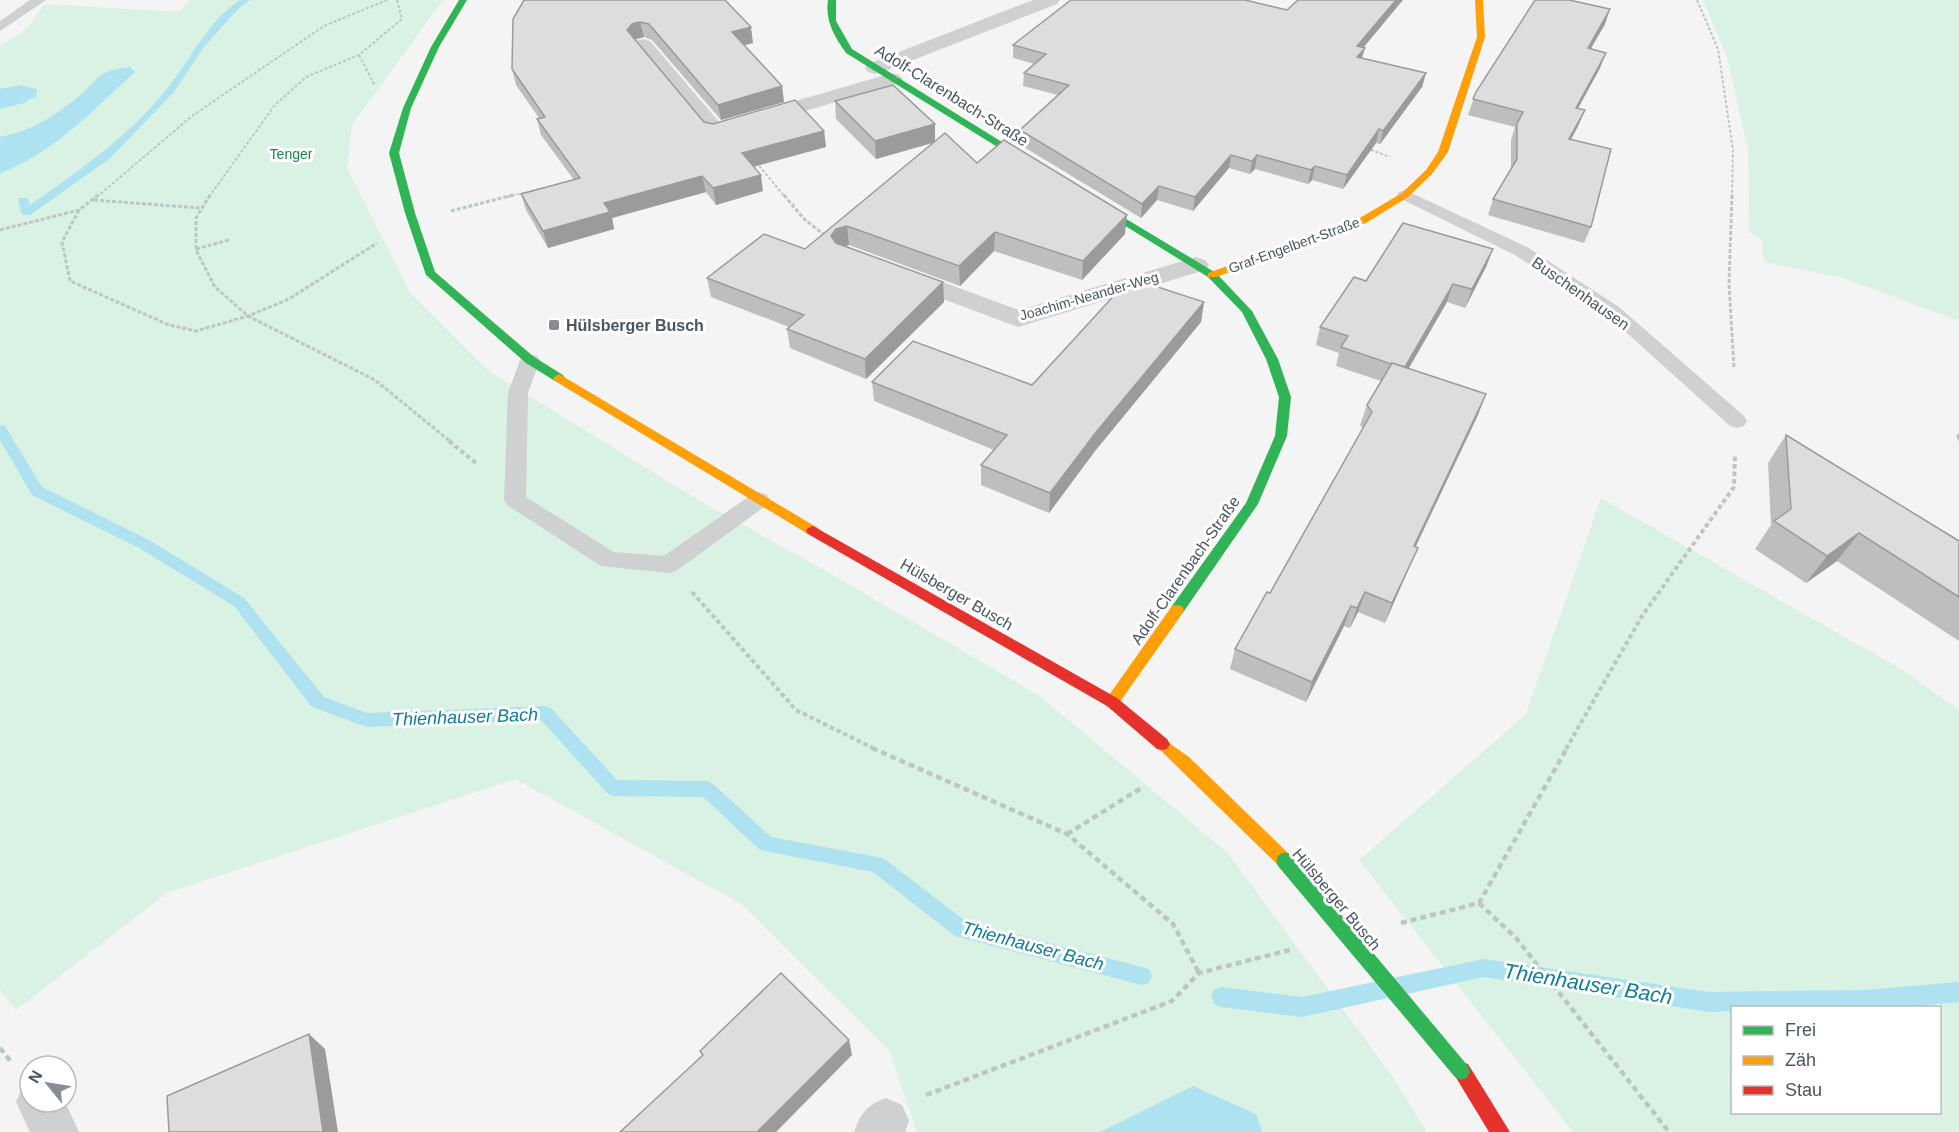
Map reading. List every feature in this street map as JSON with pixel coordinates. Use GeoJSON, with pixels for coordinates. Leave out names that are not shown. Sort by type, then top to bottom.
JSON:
{"type":"FeatureCollection","features":[{"type":"Feature","properties":{"kind":"street","name":"Hülsberger Busch"},"geometry":{"type":"LineString","coordinates":[[463,0],[435,47],[411,98],[394,153],[412,220],[430,273],[530,360],[759,500],[1112,702],[1184,762],[1285,861],[1461,1071],[1500,1132]]}},
{"type":"Feature","properties":{"kind":"street","name":"Adolf-Clarenbach-Straße"},"geometry":{"type":"LineString","coordinates":[[832,0],[829,10],[837,36],[849,51],[1044,172]]}},
{"type":"Feature","properties":{"kind":"street"},"geometry":{"type":"LineString","coordinates":[[643,45],[715,131],[884,73],[1050,0]]}},
{"type":"Feature","properties":{"kind":"street","name":"Graf-Engelbert-Straße"},"geometry":{"type":"LineString","coordinates":[[1204,270],[1362,221],[1405,195],[1429,172],[1443,153],[1481,37],[1479,0]]}},
{"type":"Feature","properties":{"kind":"street","name":"Adolf-Clarenbach-Straße"},"geometry":{"type":"LineString","coordinates":[[1074,190],[1204,270],[1247,311],[1272,359],[1285,397],[1281,436],[1252,504],[1112,702]]}},
{"type":"Feature","properties":{"kind":"street","name":"Joachim-Neander-Weg"},"geometry":{"type":"LineString","coordinates":[[848,255],[1018,319],[1204,270]]}},
{"type":"Feature","properties":{"kind":"street"},"geometry":{"type":"LineString","coordinates":[[45,1114],[56,1132]]}},
{"type":"Feature","properties":{"kind":"lane"},"geometry":{"type":"LineString","coordinates":[[0,27],[39,0]]}},
{"type":"Feature","properties":{"kind":"lane","name":"Buschenhausen"},"geometry":{"type":"LineString","coordinates":[[1405,195],[1521,251],[1613,311],[1737,421]]}},
{"type":"Feature","properties":{"kind":"lane"},"geometry":{"type":"LineString","coordinates":[[530,360],[518,393],[515,500],[609,560],[668,565],[759,500]]}},
{"type":"Feature","properties":{"kind":"path"},"geometry":{"type":"LineString","coordinates":[[0,230],[79,210],[192,116],[324,26],[387,0]]}},
{"type":"Feature","properties":{"kind":"path"},"geometry":{"type":"LineString","coordinates":[[397,0],[402,20],[359,54],[306,77],[274,106],[201,208],[196,218],[196,249],[215,287],[248,316],[375,380],[474,461],[515,500]]}},
{"type":"Feature","properties":{"kind":"path"},"geometry":{"type":"LineString","coordinates":[[1670,1132],[1516,938],[1479,903],[1642,616],[1734,487],[1737,421],[1729,283],[1732,150],[1718,49],[1697,0]]}},
{"type":"Feature","properties":{"kind":"path"},"geometry":{"type":"LineString","coordinates":[[715,131],[744,148],[804,219],[848,255]]}},
{"type":"Feature","properties":{"kind":"path"},"geometry":{"type":"LineString","coordinates":[[1364,147],[1429,172]]}},
{"type":"Feature","properties":{"kind":"path"},"geometry":{"type":"LineString","coordinates":[[79,210],[62,242],[70,281],[181,329],[196,331],[248,316],[290,299],[377,245],[380,229],[544,188]]}},
{"type":"Feature","properties":{"kind":"path"},"geometry":{"type":"LineString","coordinates":[[93,200],[201,208]]}},
{"type":"Feature","properties":{"kind":"path"},"geometry":{"type":"LineString","coordinates":[[196,249],[229,240]]}},
{"type":"Feature","properties":{"kind":"path"},"geometry":{"type":"LineString","coordinates":[[668,565],[796,710],[889,756],[1067,834],[1173,924],[1199,973],[1172,1001],[909,1102],[882,1127]]}},
{"type":"Feature","properties":{"kind":"path"},"geometry":{"type":"LineString","coordinates":[[1067,834],[1184,762]]}},
{"type":"Feature","properties":{"kind":"green space","name":"Tenger"},"geometry":{"type":"Polygon","coordinates":[[[190,0],[443,0],[352,125],[347,168],[410,293],[489,371],[692,496],[1040,696],[1227,852],[1393,1077],[1427,1132],[917,1132],[889,1050],[741,904],[515,779],[167,893],[16,1010],[0,990],[0,46],[26,29],[45,4],[179,12],[190,0]]]}},
{"type":"Feature","properties":{"kind":"green space"},"geometry":{"type":"Polygon","coordinates":[[[1703,0],[1959,0],[1959,321],[1843,278],[1764,262],[1762,240],[1749,232],[1748,150],[1727,57],[1703,0]]]}},
{"type":"Feature","properties":{"kind":"green space"},"geometry":{"type":"Polygon","coordinates":[[[1601,498],[1901,669],[1959,710],[1959,1132],[1573,1132],[1359,860],[1526,714],[1601,498]]]}},
{"type":"Feature","properties":{"kind":"water"},"geometry":{"type":"Polygon","coordinates":[[[130,67],[135,72],[72,129],[38,154],[0,173],[0,137],[38,124],[72,102],[102,75],[109,71],[130,67]]]}},
{"type":"Feature","properties":{"kind":"water"},"geometry":{"type":"Polygon","coordinates":[[[20,85],[37,89],[36,96],[24,103],[0,109],[0,89],[20,85]]]}},
{"type":"Feature","properties":{"kind":"water"},"geometry":{"type":"Polygon","coordinates":[[[1193,1086],[1256,1114],[1262,1132],[1100,1132],[1193,1086]]]}},
{"type":"Feature","properties":{"kind":"building"},"geometry":{"type":"Polygon","coordinates":[[[524,0],[725,0],[751,27],[732,32],[782,86],[718,105],[649,24],[640,22],[632,24],[627,30],[704,122],[713,124],[795,100],[824,131],[742,153],[761,175],[713,188],[702,176],[604,203],[610,212],[543,231],[521,194],[580,178],[537,119],[545,117],[512,69],[513,19],[524,0]]]}},
{"type":"Feature","properties":{"kind":"building"},"geometry":{"type":"Polygon","coordinates":[[[1071,0],[1245,0],[1287,10],[1298,0],[1396,0],[1357,46],[1365,48],[1357,57],[1426,73],[1383,131],[1379,129],[1347,175],[1315,166],[1311,170],[1257,155],[1252,161],[1231,155],[1195,197],[1159,186],[1142,204],[1020,130],[1069,85],[1024,73],[1046,54],[1013,45],[1071,0]]]}},
{"type":"Feature","properties":{"kind":"building"},"geometry":{"type":"Polygon","coordinates":[[[1535,0],[1569,0],[1610,9],[1588,48],[1606,53],[1576,108],[1585,110],[1569,139],[1611,149],[1591,227],[1493,199],[1517,159],[1517,124],[1523,112],[1473,99],[1535,0]]]}},
{"type":"Feature","properties":{"kind":"building"},"geometry":{"type":"Polygon","coordinates":[[[893,85],[935,124],[875,141],[835,101],[893,85]]]}},
{"type":"Feature","properties":{"kind":"building"},"geometry":{"type":"Polygon","coordinates":[[[945,133],[977,163],[1004,140],[1127,215],[1083,261],[995,232],[959,266],[847,226],[836,229],[831,236],[836,243],[943,282],[865,359],[787,329],[804,315],[707,278],[764,234],[805,249],[945,133]]]}},
{"type":"Feature","properties":{"kind":"building"},"geometry":{"type":"Polygon","coordinates":[[[1403,223],[1493,249],[1472,289],[1453,284],[1405,367],[1341,347],[1348,336],[1320,327],[1354,277],[1366,281],[1403,223]]]}},
{"type":"Feature","properties":{"kind":"building"},"geometry":{"type":"Polygon","coordinates":[[[1130,278],[1204,302],[1097,431],[1050,493],[981,465],[1007,435],[872,382],[913,341],[1032,385],[1130,278]]]}},
{"type":"Feature","properties":{"kind":"building"},"geometry":{"type":"Polygon","coordinates":[[[1392,363],[1486,394],[1414,546],[1418,548],[1392,603],[1365,592],[1357,608],[1351,606],[1312,682],[1235,649],[1267,592],[1270,593],[1372,412],[1367,405],[1392,363]]]}},
{"type":"Feature","properties":{"kind":"building"},"geometry":{"type":"Polygon","coordinates":[[[1786,435],[1959,541],[1959,597],[1859,533],[1827,556],[1774,521],[1791,509],[1786,435]]]}},
{"type":"Feature","properties":{"kind":"building"},"geometry":{"type":"Polygon","coordinates":[[[781,973],[849,1040],[757,1132],[620,1132],[703,1055],[700,1051],[781,973]]]}},
{"type":"Feature","properties":{"kind":"building"},"geometry":{"type":"Polygon","coordinates":[[[309,1034],[323,1132],[169,1132],[167,1096],[309,1034]]]}},
{"type":"Feature","properties":{"kind":"waterway","name":"Thienhauser Bach"},"geometry":{"type":"LineString","coordinates":[[23,200],[26,213],[105,157],[170,91],[200,46],[234,8],[246,0]]}},
{"type":"Feature","properties":{"kind":"waterway","name":"Thienhauser Bach"},"geometry":{"type":"LineString","coordinates":[[0,429],[37,491],[144,544],[239,602],[318,702],[367,720],[545,713],[613,788],[707,789],[766,844],[877,864],[962,930],[1142,976]]}},
{"type":"Feature","properties":{"kind":"waterway","name":"Thienhauser Bach"},"geometry":{"type":"LineString","coordinates":[[1221,997],[1302,1007],[1484,968],[1709,1002],[1866,1000],[1959,992]]}},
{"type":"Feature","properties":{"kind":"traffic: fast"},"geometry":{"type":"LineString","coordinates":[[463,0],[435,47],[407,108],[394,153],[410,213],[430,273],[530,360],[559,378]]}},
{"type":"Feature","properties":{"kind":"traffic: fast"},"geometry":{"type":"LineString","coordinates":[[832,0],[832,21],[849,51],[1036,167]]}},
{"type":"Feature","properties":{"kind":"traffic: fast"},"geometry":{"type":"LineString","coordinates":[[1088,199],[1212,275],[1247,311],[1272,359],[1285,397],[1281,436],[1252,504],[1177,610]]}},
{"type":"Feature","properties":{"kind":"traffic: fast"},"geometry":{"type":"LineString","coordinates":[[1285,861],[1461,1071]]}},
{"type":"Feature","properties":{"kind":"traffic: slow"},"geometry":{"type":"LineString","coordinates":[[1212,275],[1362,221],[1405,195],[1429,172],[1443,152],[1481,37],[1479,0]]}},
{"type":"Feature","properties":{"kind":"traffic: slow"},"geometry":{"type":"LineString","coordinates":[[559,378],[813,531]]}},
{"type":"Feature","properties":{"kind":"traffic: slow"},"geometry":{"type":"LineString","coordinates":[[1112,702],[1177,610]]}},
{"type":"Feature","properties":{"kind":"traffic: slow"},"geometry":{"type":"LineString","coordinates":[[1162,744],[1184,762],[1285,861]]}},
{"type":"Feature","properties":{"kind":"traffic: jam"},"geometry":{"type":"LineString","coordinates":[[813,531],[1112,702],[1162,744]]}},
{"type":"Feature","properties":{"kind":"traffic: jam"},"geometry":{"type":"LineString","coordinates":[[1461,1071],[1500,1132]]}},
{"type":"Feature","properties":{"kind":"place","name":"Hülsberger Busch"},"geometry":{"type":"Point","coordinates":[554,325]}}]}
